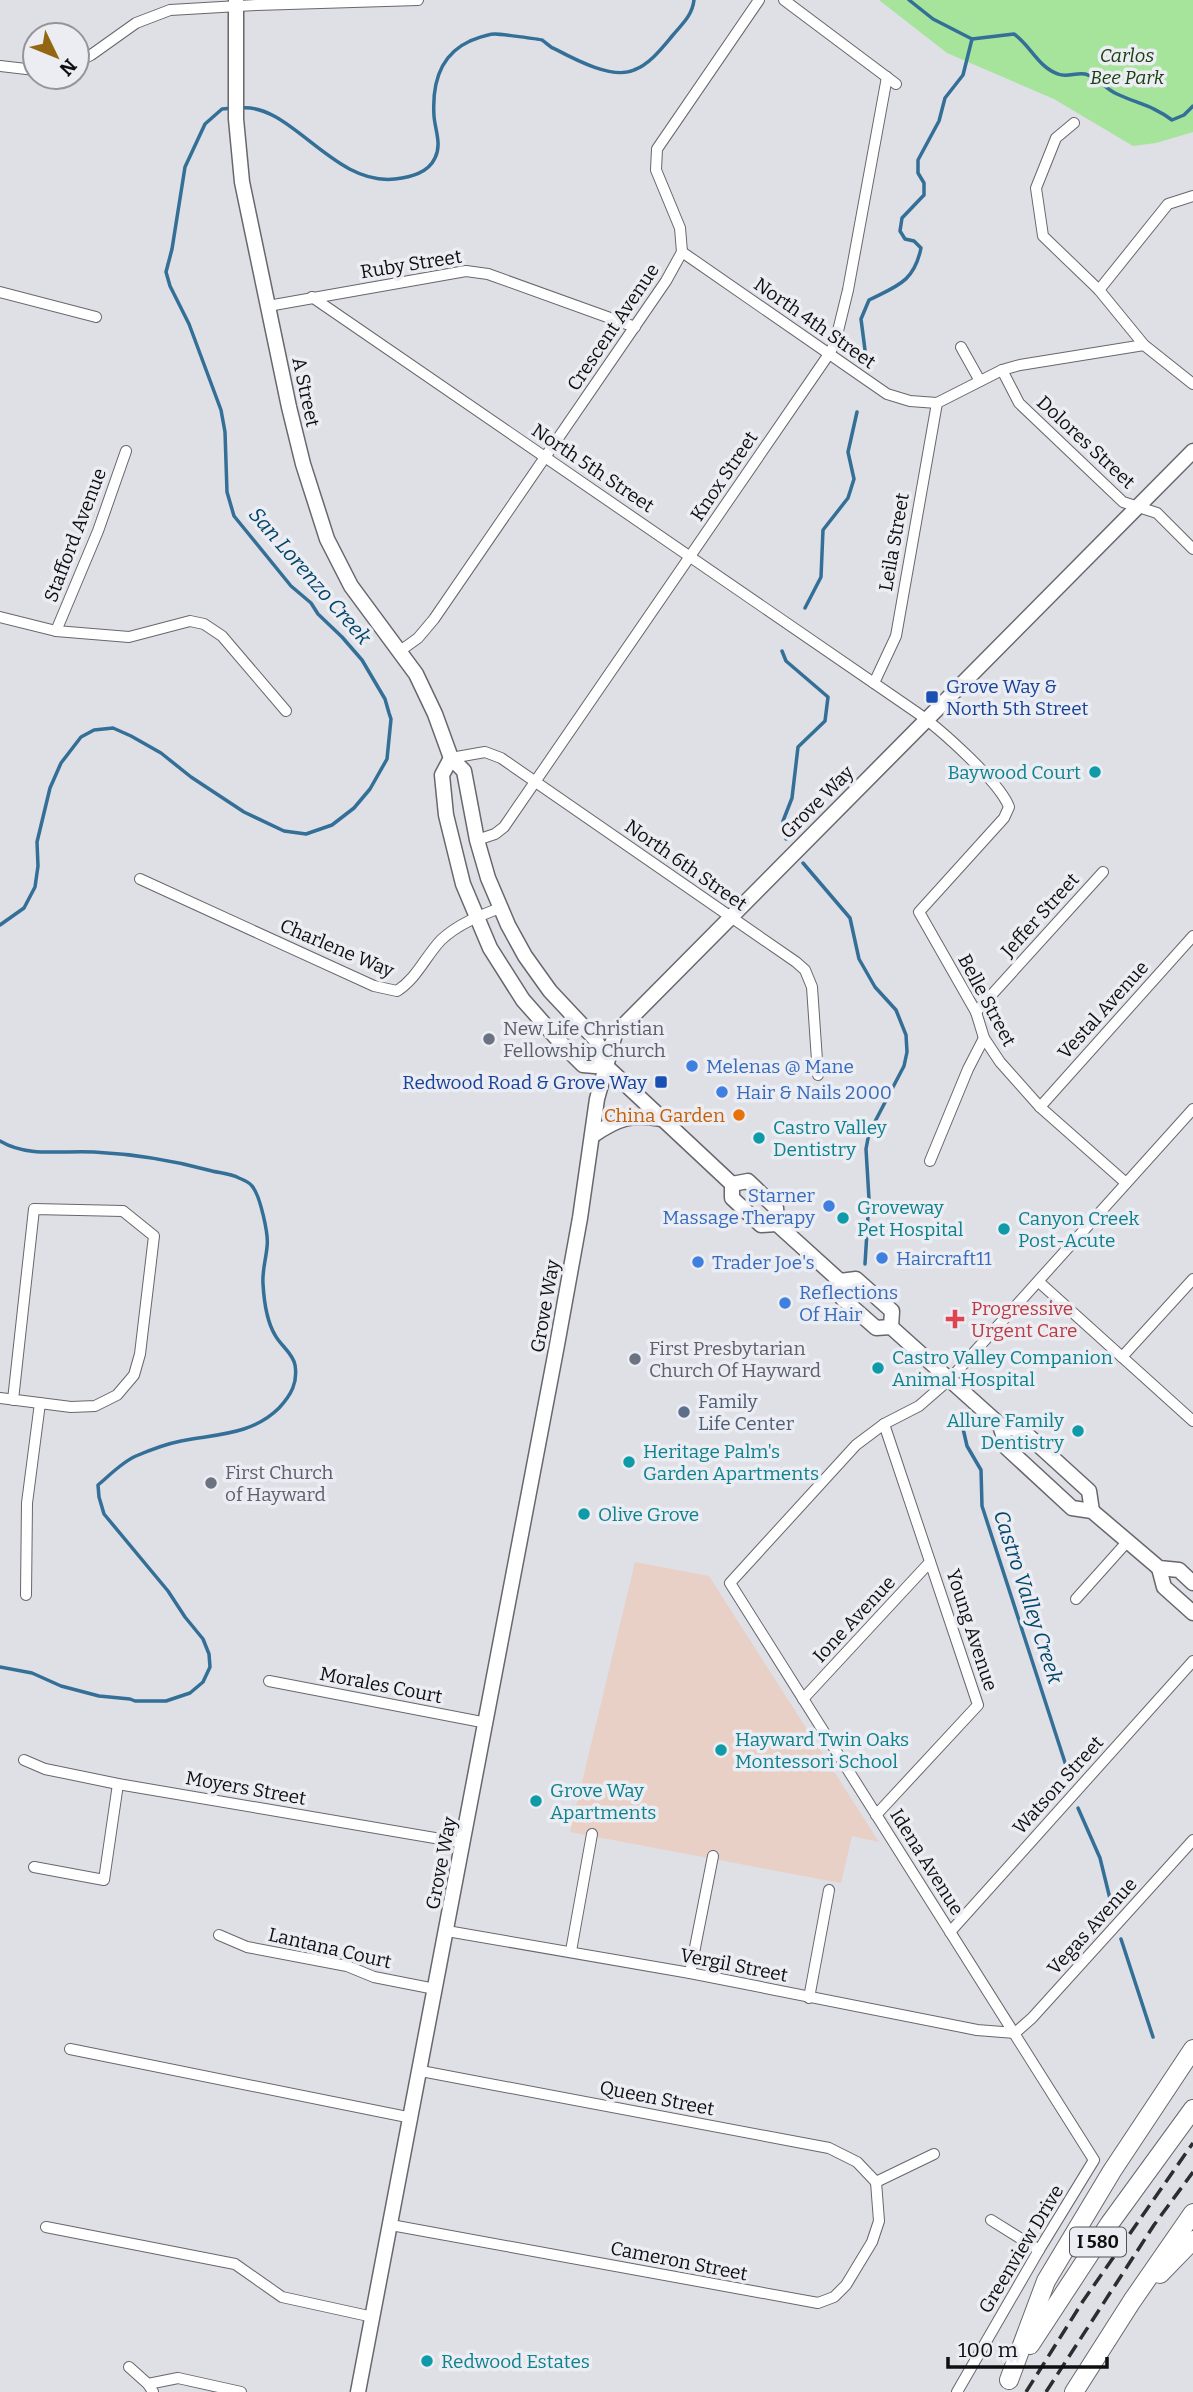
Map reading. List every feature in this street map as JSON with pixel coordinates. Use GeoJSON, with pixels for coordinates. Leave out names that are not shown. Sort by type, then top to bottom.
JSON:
{"type":"FeatureCollection","features":[{"type":"Feature","properties":{"kind":"highway"},"geometry":{"type":"LineString","coordinates":[[1006,2386],[1046,2281],[1112,2171],[1193,2049]]}},
{"type":"Feature","properties":{"kind":"highway","name":"I 580"},"geometry":{"type":"LineString","coordinates":[[1006,2386],[1097,2242],[1193,2109]]}},
{"type":"Feature","properties":{"kind":"highway"},"geometry":{"type":"LineString","coordinates":[[1074,2392],[1193,2213]]}},
{"type":"Feature","properties":{"kind":"highway"},"geometry":{"type":"LineString","coordinates":[[1132,2301],[1193,2240]]}},
{"type":"Feature","properties":{"kind":"main road","name":"A Street"},"geometry":{"type":"LineString","coordinates":[[236,4],[236,119],[242,182],[300,452],[327,538],[351,586],[400,651],[424,691],[451,758],[464,771],[477,839],[488,878],[520,947],[557,999],[596,1040],[607,1067]]}},
{"type":"Feature","properties":{"kind":"main road","name":"Grove Way"},"geometry":{"type":"LineString","coordinates":[[358,2392],[558,1345],[597,1099],[615,1034],[1193,451]]}},
{"type":"Feature","properties":{"kind":"main road"},"geometry":{"type":"LineString","coordinates":[[451,758],[442,775],[446,815],[457,865],[475,918],[502,970],[541,1021],[583,1065],[607,1067],[732,1184],[732,1198],[761,1225],[777,1224]]}},
{"type":"Feature","properties":{"kind":"main road"},"geometry":{"type":"LineString","coordinates":[[592,1136],[614,1121],[629,1117],[662,1119]]}},
{"type":"Feature","properties":{"kind":"main road"},"geometry":{"type":"LineString","coordinates":[[732,1184],[748,1181],[776,1208],[777,1224],[840,1281],[842,1298],[876,1328],[891,1327],[1000,1425],[1023,1431],[1089,1492],[1092,1511]]}},
{"type":"Feature","properties":{"kind":"main road"},"geometry":{"type":"LineString","coordinates":[[840,1281],[856,1279],[891,1311],[891,1327]]}},
{"type":"Feature","properties":{"kind":"main road"},"geometry":{"type":"LineString","coordinates":[[1000,1425],[1007,1448],[1072,1508],[1092,1511],[1159,1568],[1179,1570],[1193,1583]]}},
{"type":"Feature","properties":{"kind":"main road"},"geometry":{"type":"LineString","coordinates":[[1159,1568],[1164,1587],[1193,1613]]}},
{"type":"Feature","properties":{"kind":"street"},"geometry":{"type":"LineString","coordinates":[[91,55],[135,23],[183,9],[236,4],[418,0]]}},
{"type":"Feature","properties":{"kind":"street","name":"Crescent Avenue"},"geometry":{"type":"LineString","coordinates":[[400,651],[418,638],[434,619],[635,327],[682,253],[680,228],[656,170],[657,149],[760,0]]}},
{"type":"Feature","properties":{"kind":"street"},"geometry":{"type":"LineString","coordinates":[[784,0],[896,83]]}},
{"type":"Feature","properties":{"kind":"street"},"geometry":{"type":"LineString","coordinates":[[0,66],[21,68]]}},
{"type":"Feature","properties":{"kind":"street","name":"Knox Street"},"geometry":{"type":"LineString","coordinates":[[477,839],[495,834],[504,827],[835,343],[848,290],[887,77]]}},
{"type":"Feature","properties":{"kind":"street"},"geometry":{"type":"LineString","coordinates":[[1074,123],[1056,138],[1036,188],[1043,236],[1099,290],[1144,345],[1193,384]]}},
{"type":"Feature","properties":{"kind":"street"},"geometry":{"type":"LineString","coordinates":[[1099,290],[1168,204],[1193,196]]}},
{"type":"Feature","properties":{"kind":"street","name":"North 4th Street"},"geometry":{"type":"LineString","coordinates":[[682,253],[887,394],[910,401],[937,403]]}},
{"type":"Feature","properties":{"kind":"street","name":"Ruby Street"},"geometry":{"type":"LineString","coordinates":[[268,306],[466,271],[501,279],[635,327]]}},
{"type":"Feature","properties":{"kind":"street"},"geometry":{"type":"LineString","coordinates":[[0,292],[96,317]]}},
{"type":"Feature","properties":{"kind":"street","name":"North 5th Street"},"geometry":{"type":"LineString","coordinates":[[312,298],[927,719],[1001,790],[1009,807],[1004,818],[919,912]]}},
{"type":"Feature","properties":{"kind":"street"},"geometry":{"type":"LineString","coordinates":[[937,403],[1002,370],[1144,345]]}},
{"type":"Feature","properties":{"kind":"street"},"geometry":{"type":"LineString","coordinates":[[961,347],[979,381]]}},
{"type":"Feature","properties":{"kind":"street","name":"Dolores Street"},"geometry":{"type":"LineString","coordinates":[[1002,370],[1019,403],[1123,502],[1157,513],[1193,549]]}},
{"type":"Feature","properties":{"kind":"street","name":"Leila Street"},"geometry":{"type":"LineString","coordinates":[[874,683],[896,636],[937,403]]}},
{"type":"Feature","properties":{"kind":"street","name":"Stafford Avenue"},"geometry":{"type":"LineString","coordinates":[[56,631],[98,531],[126,451]]}},
{"type":"Feature","properties":{"kind":"street"},"geometry":{"type":"LineString","coordinates":[[0,617],[56,631],[129,637],[190,621],[204,624],[222,636],[286,711]]}},
{"type":"Feature","properties":{"kind":"street","name":"North 6th Street"},"geometry":{"type":"LineString","coordinates":[[451,758],[472,753],[493,753],[796,962],[810,978],[818,1076]]}},
{"type":"Feature","properties":{"kind":"street","name":"Jeffer Street"},"geometry":{"type":"LineString","coordinates":[[976,1012],[1103,872]]}},
{"type":"Feature","properties":{"kind":"street","name":"Charlene Way"},"geometry":{"type":"LineString","coordinates":[[140,879],[374,986],[397,991],[409,983],[440,941],[461,924],[500,908]]}},
{"type":"Feature","properties":{"kind":"street","name":"Belle Street"},"geometry":{"type":"LineString","coordinates":[[919,912],[976,1012],[984,1038],[1000,1062],[1040,1107],[1126,1183]]}},
{"type":"Feature","properties":{"kind":"street","name":"Vestal Avenue"},"geometry":{"type":"LineString","coordinates":[[1040,1107],[1193,936]]}},
{"type":"Feature","properties":{"kind":"street"},"geometry":{"type":"LineString","coordinates":[[930,1161],[968,1069],[984,1038]]}},
{"type":"Feature","properties":{"kind":"street"},"geometry":{"type":"LineString","coordinates":[[884,1424],[919,1406],[950,1379],[1193,1109]]}},
{"type":"Feature","properties":{"kind":"street"},"geometry":{"type":"LineString","coordinates":[[0,1398],[13,1400],[71,1407],[95,1405],[117,1395],[134,1375],[154,1236],[123,1211],[34,1209],[13,1400]]}},
{"type":"Feature","properties":{"kind":"street"},"geometry":{"type":"LineString","coordinates":[[1122,1357],[1193,1279]]}},
{"type":"Feature","properties":{"kind":"street"},"geometry":{"type":"LineString","coordinates":[[1039,1282],[1193,1421]]}},
{"type":"Feature","properties":{"kind":"street"},"geometry":{"type":"LineString","coordinates":[[26,1595],[27,1503],[40,1403]]}},
{"type":"Feature","properties":{"kind":"street","name":"Young Avenue"},"geometry":{"type":"LineString","coordinates":[[876,1815],[978,1705],[884,1424]]}},
{"type":"Feature","properties":{"kind":"street","name":"Idena Avenue"},"geometry":{"type":"LineString","coordinates":[[884,1424],[856,1445],[730,1583],[1094,2160]]}},
{"type":"Feature","properties":{"kind":"street"},"geometry":{"type":"LineString","coordinates":[[1076,1599],[1127,1542]]}},
{"type":"Feature","properties":{"kind":"street","name":"Ione Avenue"},"geometry":{"type":"LineString","coordinates":[[803,1699],[930,1562]]}},
{"type":"Feature","properties":{"kind":"street","name":"Watson Street"},"geometry":{"type":"LineString","coordinates":[[950,1932],[1193,1661]]}},
{"type":"Feature","properties":{"kind":"street","name":"Morales Court"},"geometry":{"type":"LineString","coordinates":[[269,1681],[487,1723]]}},
{"type":"Feature","properties":{"kind":"street","name":"Moyers Street"},"geometry":{"type":"LineString","coordinates":[[24,1760],[45,1769],[118,1784],[464,1843]]}},
{"type":"Feature","properties":{"kind":"street"},"geometry":{"type":"LineString","coordinates":[[34,1867],[104,1880],[118,1784]]}},
{"type":"Feature","properties":{"kind":"street"},"geometry":{"type":"LineString","coordinates":[[571,1951],[592,1835]]}},
{"type":"Feature","properties":{"kind":"street","name":"Vegas Avenue"},"geometry":{"type":"LineString","coordinates":[[1015,2034],[1193,1840]]}},
{"type":"Feature","properties":{"kind":"street"},"geometry":{"type":"LineString","coordinates":[[690,1973],[713,1856]]}},
{"type":"Feature","properties":{"kind":"street"},"geometry":{"type":"LineString","coordinates":[[809,1997],[829,1890]]}},
{"type":"Feature","properties":{"kind":"street","name":"Vergil Street"},"geometry":{"type":"LineString","coordinates":[[447,1931],[571,1951],[1015,2034]]}},
{"type":"Feature","properties":{"kind":"street","name":"Lantana Court"},"geometry":{"type":"LineString","coordinates":[[219,1935],[247,1947],[347,1966],[374,1977],[435,1989]]}},
{"type":"Feature","properties":{"kind":"street"},"geometry":{"type":"LineString","coordinates":[[69,2049],[412,2118]]}},
{"type":"Feature","properties":{"kind":"street","name":"Queen Street"},"geometry":{"type":"LineString","coordinates":[[421,2071],[829,2148],[857,2162],[876,2182]]}},
{"type":"Feature","properties":{"kind":"street"},"geometry":{"type":"LineString","coordinates":[[876,2182],[934,2154]]}},
{"type":"Feature","properties":{"kind":"street","name":"Greenview Drive"},"geometry":{"type":"LineString","coordinates":[[957,2392],[1094,2160]]}},
{"type":"Feature","properties":{"kind":"street","name":"Cameron Street"},"geometry":{"type":"LineString","coordinates":[[391,2225],[818,2303],[834,2297],[846,2285],[872,2242],[878,2221],[876,2182]]}},
{"type":"Feature","properties":{"kind":"street"},"geometry":{"type":"LineString","coordinates":[[991,2220],[1039,2250]]}},
{"type":"Feature","properties":{"kind":"street"},"geometry":{"type":"LineString","coordinates":[[46,2227],[235,2264],[282,2297],[373,2317]]}},
{"type":"Feature","properties":{"kind":"street"},"geometry":{"type":"LineString","coordinates":[[129,2367],[151,2388],[178,2378],[241,2392]]}},
{"type":"Feature","properties":{"kind":"shaded area"},"geometry":{"type":"Polygon","coordinates":[[[635,1562],[709,1576],[879,1842],[852,1836],[841,1883],[570,1832],[635,1562]]]}},
{"type":"Feature","properties":{"kind":"green space","name":"Carlos Bee Park"},"geometry":{"type":"Polygon","coordinates":[[[879,0],[1193,0],[1193,132],[1156,143],[1133,146],[1054,99],[947,53],[879,0]]]}},
{"type":"Feature","properties":{"kind":"waterway","name":"San Lorenzo Creek"},"geometry":{"type":"LineString","coordinates":[[241,108],[259,110],[277,118],[352,170],[373,178],[407,177],[423,171],[435,158],[438,148],[434,116],[436,82],[444,62],[459,47],[492,34],[539,39],[594,67],[625,72],[645,64],[660,50],[686,19],[694,0]]}},
{"type":"Feature","properties":{"kind":"waterway"},"geometry":{"type":"LineString","coordinates":[[909,0],[933,19],[972,39]]}},
{"type":"Feature","properties":{"kind":"waterway"},"geometry":{"type":"LineString","coordinates":[[972,39],[1014,34],[1051,71],[1061,75],[1090,76],[1113,92],[1172,120],[1184,115],[1193,106]]}},
{"type":"Feature","properties":{"kind":"waterway","name":"Castro Valley Creek"},"geometry":{"type":"LineString","coordinates":[[865,350],[861,319],[869,300],[903,282],[918,259],[921,248],[914,241],[905,239],[900,231],[902,218],[924,195],[924,183],[918,173],[918,160],[939,121],[945,98],[963,75],[972,39]]}},
{"type":"Feature","properties":{"kind":"waterway","name":"San Lorenzo Creek"},"geometry":{"type":"LineString","coordinates":[[0,925],[24,908],[35,887],[37,842],[50,788],[61,763],[81,737],[94,730],[113,728],[131,736],[161,753],[191,777],[244,812],[284,831],[306,834],[332,825],[354,808],[370,789],[387,759],[391,719],[385,699],[362,660],[318,614],[311,603],[291,586],[234,516],[227,492],[225,432],[221,410],[189,324],[166,272],[185,167],[205,124],[222,109],[233,108]]}},
{"type":"Feature","properties":{"kind":"waterway","name":"Castro Valley Creek"},"geometry":{"type":"LineString","coordinates":[[805,608],[821,577],[823,530],[848,498],[854,479],[848,452],[857,412]]}},
{"type":"Feature","properties":{"kind":"waterway","name":"Castro Valley Creek"},"geometry":{"type":"LineString","coordinates":[[782,651],[786,661],[828,697],[825,721],[798,747],[792,798],[783,821],[786,839]]}},
{"type":"Feature","properties":{"kind":"waterway","name":"Castro Valley Creek"},"geometry":{"type":"LineString","coordinates":[[803,863],[850,918],[859,959],[875,987],[896,1010],[906,1035],[904,1066],[869,1133],[866,1149],[869,1199],[865,1264]]}},
{"type":"Feature","properties":{"kind":"waterway","name":"San Lorenzo Creek"},"geometry":{"type":"LineString","coordinates":[[0,1141],[22,1150],[94,1152],[151,1158],[231,1175],[249,1183],[258,1198],[267,1234],[263,1279],[268,1317],[277,1339],[292,1357],[296,1371],[293,1388],[287,1398],[279,1408],[257,1424],[233,1432],[175,1442],[136,1456],[98,1485],[104,1514],[168,1591],[203,1639],[209,1654],[210,1667],[203,1682],[190,1693],[166,1701],[135,1701],[99,1696],[61,1686],[32,1673],[0,1667]]}},
{"type":"Feature","properties":{"kind":"waterway","name":"Castro Valley Creek"},"geometry":{"type":"LineString","coordinates":[[962,1424],[967,1446],[981,1470],[982,1506],[1070,1778]]}},
{"type":"Feature","properties":{"kind":"waterway","name":"Castro Valley Creek"},"geometry":{"type":"LineString","coordinates":[[1078,1808],[1100,1858],[1113,1911]]}},
{"type":"Feature","properties":{"kind":"waterway","name":"Castro Valley Creek"},"geometry":{"type":"LineString","coordinates":[[1121,1939],[1153,2037]]}},
{"type":"Feature","properties":{"kind":"railway"},"geometry":{"type":"LineString","coordinates":[[1026,2392],[1083,2301],[1193,2143]]}},
{"type":"Feature","properties":{"kind":"railway"},"geometry":{"type":"LineString","coordinates":[[1046,2392],[1154,2225],[1193,2172]]}},
{"type":"Feature","properties":{"kind":"place","name":"Grove Way & North 5th Street"},"geometry":{"type":"Point","coordinates":[932,697]}},
{"type":"Feature","properties":{"kind":"place","name":"Baywood Court"},"geometry":{"type":"Point","coordinates":[1095,772]}},
{"type":"Feature","properties":{"kind":"place","name":"New Life Christian Fellowship Church"},"geometry":{"type":"Point","coordinates":[489,1039]}},
{"type":"Feature","properties":{"kind":"place","name":"Melenas @ Mane"},"geometry":{"type":"Point","coordinates":[692,1066]}},
{"type":"Feature","properties":{"kind":"place","name":"Redwood Road & Grove Way"},"geometry":{"type":"Point","coordinates":[661,1082]}},
{"type":"Feature","properties":{"kind":"place","name":"Hair & Nails 2000"},"geometry":{"type":"Point","coordinates":[722,1092]}},
{"type":"Feature","properties":{"kind":"place","name":"China Garden"},"geometry":{"type":"Point","coordinates":[739,1115]}},
{"type":"Feature","properties":{"kind":"place","name":"Castro Valley Dentistry"},"geometry":{"type":"Point","coordinates":[759,1138]}},
{"type":"Feature","properties":{"kind":"place","name":"Starner Massage Therapy"},"geometry":{"type":"Point","coordinates":[829,1206]}},
{"type":"Feature","properties":{"kind":"place","name":"Groveway Pet Hospital"},"geometry":{"type":"Point","coordinates":[843,1218]}},
{"type":"Feature","properties":{"kind":"place","name":"Canyon Creek Post-Acute"},"geometry":{"type":"Point","coordinates":[1004,1229]}},
{"type":"Feature","properties":{"kind":"place","name":"Haircraft11"},"geometry":{"type":"Point","coordinates":[882,1258]}},
{"type":"Feature","properties":{"kind":"place","name":"Trader Joe's"},"geometry":{"type":"Point","coordinates":[698,1262]}},
{"type":"Feature","properties":{"kind":"place","name":"Reflections Of Hair"},"geometry":{"type":"Point","coordinates":[785,1303]}},
{"type":"Feature","properties":{"kind":"place","name":"Progressive Urgent Care"},"geometry":{"type":"Point","coordinates":[955,1319]}},
{"type":"Feature","properties":{"kind":"place","name":"First Presbytarian Church Of Hayward"},"geometry":{"type":"Point","coordinates":[635,1359]}},
{"type":"Feature","properties":{"kind":"place","name":"Castro Valley Companion Animal Hospital"},"geometry":{"type":"Point","coordinates":[878,1368]}},
{"type":"Feature","properties":{"kind":"place","name":"Family Life Center"},"geometry":{"type":"Point","coordinates":[684,1412]}},
{"type":"Feature","properties":{"kind":"place","name":"Allure Family Dentistry"},"geometry":{"type":"Point","coordinates":[1078,1431]}},
{"type":"Feature","properties":{"kind":"place","name":"Heritage Palm's Garden Apartments"},"geometry":{"type":"Point","coordinates":[629,1462]}},
{"type":"Feature","properties":{"kind":"place","name":"First Church of Hayward"},"geometry":{"type":"Point","coordinates":[211,1483]}},
{"type":"Feature","properties":{"kind":"place","name":"Olive Grove"},"geometry":{"type":"Point","coordinates":[584,1514]}},
{"type":"Feature","properties":{"kind":"place","name":"Hayward Twin Oaks Montessori School"},"geometry":{"type":"Point","coordinates":[721,1750]}},
{"type":"Feature","properties":{"kind":"place","name":"Grove Way Apartments"},"geometry":{"type":"Point","coordinates":[536,1801]}},
{"type":"Feature","properties":{"kind":"place","name":"Redwood Estates"},"geometry":{"type":"Point","coordinates":[427,2361]}}]}
